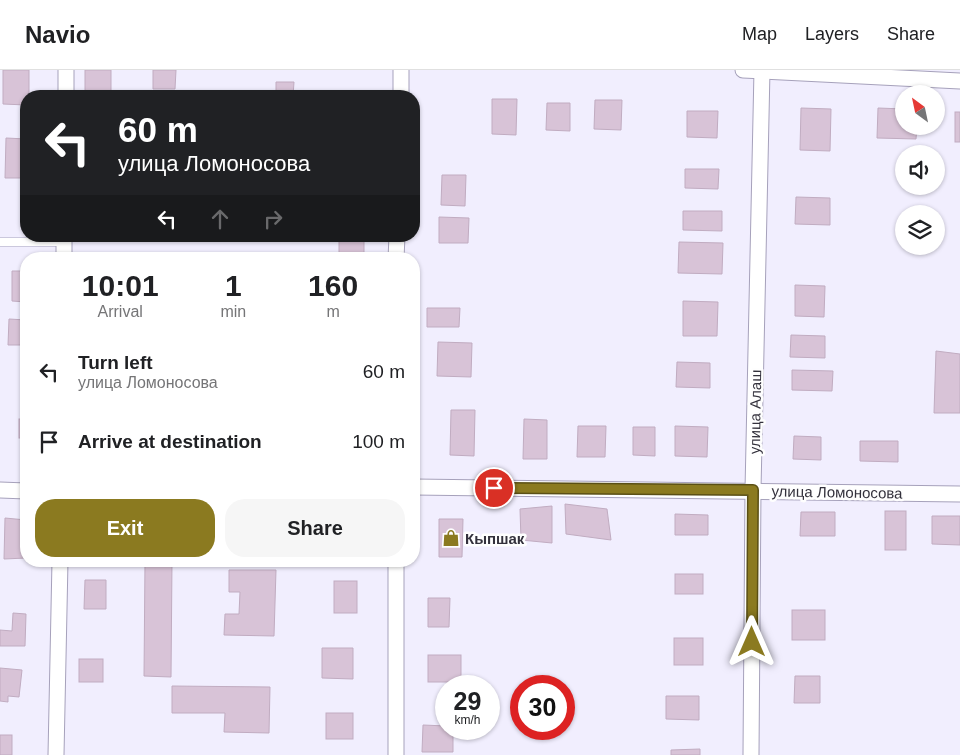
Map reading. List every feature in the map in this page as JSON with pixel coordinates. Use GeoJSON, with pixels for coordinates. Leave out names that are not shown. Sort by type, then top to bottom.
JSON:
{"type":"FeatureCollection","features":[{"type":"Feature","properties":{"kind":"street"},"geometry":{"type":"LineString","coordinates":[[66,70],[66,90]]}},
{"type":"Feature","properties":{"kind":"street"},"geometry":{"type":"LineString","coordinates":[[401,90],[402,70]]}},
{"type":"Feature","properties":{"kind":"street"},"geometry":{"type":"LineString","coordinates":[[743,70],[960,81]]}},
{"type":"Feature","properties":{"kind":"street","name":"улица Алаш"},"geometry":{"type":"LineString","coordinates":[[751,755],[753,490],[762,71]]}},
{"type":"Feature","properties":{"kind":"street","name":"улица Ломоносова"},"geometry":{"type":"LineString","coordinates":[[420,487],[960,494]]}},
{"type":"Feature","properties":{"kind":"street"},"geometry":{"type":"LineString","coordinates":[[0,490],[20,491]]}},
{"type":"Feature","properties":{"kind":"street"},"geometry":{"type":"LineString","coordinates":[[56,755],[60,567]]}},
{"type":"Feature","properties":{"kind":"street"},"geometry":{"type":"LineString","coordinates":[[396,567],[396,755]]}},
{"type":"Feature","properties":{"kind":"lane"},"geometry":{"type":"LineString","coordinates":[[0,242],[20,241]]}},
{"type":"Feature","properties":{"kind":"building"},"geometry":{"type":"Polygon","coordinates":[[[3,70],[29,70],[29,90],[20,90],[20,105],[3,104],[3,70]]]}},
{"type":"Feature","properties":{"kind":"building"},"geometry":{"type":"Polygon","coordinates":[[[85,70],[111,70],[111,90],[85,90],[85,70]]]}},
{"type":"Feature","properties":{"kind":"building"},"geometry":{"type":"Polygon","coordinates":[[[153,70],[176,70],[175,89],[153,89],[153,70]]]}},
{"type":"Feature","properties":{"kind":"building"},"geometry":{"type":"Polygon","coordinates":[[[276,82],[294,82],[293,90],[276,90],[276,82]]]}},
{"type":"Feature","properties":{"kind":"building"},"geometry":{"type":"Polygon","coordinates":[[[492,99],[517,99],[516,135],[492,134],[492,99]]]}},
{"type":"Feature","properties":{"kind":"building"},"geometry":{"type":"Polygon","coordinates":[[[595,100],[622,100],[621,130],[594,129],[595,100]]]}},
{"type":"Feature","properties":{"kind":"building"},"geometry":{"type":"Polygon","coordinates":[[[547,103],[570,103],[570,131],[546,130],[547,103]]]}},
{"type":"Feature","properties":{"kind":"building"},"geometry":{"type":"Polygon","coordinates":[[[801,108],[831,109],[830,151],[800,150],[801,108]]]}},
{"type":"Feature","properties":{"kind":"building"},"geometry":{"type":"Polygon","coordinates":[[[878,108],[895,109],[895,135],[916,135],[916,139],[877,138],[878,108]]]}},
{"type":"Feature","properties":{"kind":"building"},"geometry":{"type":"Polygon","coordinates":[[[687,111],[718,111],[717,138],[687,137],[687,111]]]}},
{"type":"Feature","properties":{"kind":"building"},"geometry":{"type":"Polygon","coordinates":[[[955,112],[960,112],[960,142],[955,142],[955,112]]]}},
{"type":"Feature","properties":{"kind":"building"},"geometry":{"type":"Polygon","coordinates":[[[6,138],[20,139],[20,178],[5,178],[6,138]]]}},
{"type":"Feature","properties":{"kind":"building"},"geometry":{"type":"Polygon","coordinates":[[[685,169],[719,169],[718,189],[685,188],[685,169]]]}},
{"type":"Feature","properties":{"kind":"building"},"geometry":{"type":"Polygon","coordinates":[[[442,175],[466,175],[465,206],[441,205],[442,175]]]}},
{"type":"Feature","properties":{"kind":"building"},"geometry":{"type":"Polygon","coordinates":[[[796,197],[830,198],[830,225],[795,224],[796,197]]]}},
{"type":"Feature","properties":{"kind":"building"},"geometry":{"type":"Polygon","coordinates":[[[683,211],[722,211],[722,231],[683,230],[683,211]]]}},
{"type":"Feature","properties":{"kind":"building"},"geometry":{"type":"Polygon","coordinates":[[[439,217],[469,218],[468,243],[439,243],[439,217]]]}},
{"type":"Feature","properties":{"kind":"building"},"geometry":{"type":"Polygon","coordinates":[[[339,242],[364,242],[364,252],[339,252],[339,242]]]}},
{"type":"Feature","properties":{"kind":"building"},"geometry":{"type":"Polygon","coordinates":[[[679,242],[723,243],[722,274],[678,273],[679,242]]]}},
{"type":"Feature","properties":{"kind":"building"},"geometry":{"type":"Polygon","coordinates":[[[12,271],[20,271],[20,302],[12,301],[12,271]]]}},
{"type":"Feature","properties":{"kind":"building"},"geometry":{"type":"Polygon","coordinates":[[[795,285],[825,286],[824,317],[795,316],[795,285]]]}},
{"type":"Feature","properties":{"kind":"building"},"geometry":{"type":"Polygon","coordinates":[[[683,301],[718,302],[717,336],[683,336],[683,301]]]}},
{"type":"Feature","properties":{"kind":"building"},"geometry":{"type":"Polygon","coordinates":[[[427,308],[460,308],[459,327],[427,327],[427,308]]]}},
{"type":"Feature","properties":{"kind":"building"},"geometry":{"type":"Polygon","coordinates":[[[9,319],[20,320],[20,345],[8,345],[9,319]]]}},
{"type":"Feature","properties":{"kind":"building"},"geometry":{"type":"Polygon","coordinates":[[[791,335],[825,336],[825,358],[790,357],[791,335]]]}},
{"type":"Feature","properties":{"kind":"building"},"geometry":{"type":"Polygon","coordinates":[[[438,342],[472,343],[471,377],[437,376],[438,342]]]}},
{"type":"Feature","properties":{"kind":"building"},"geometry":{"type":"Polygon","coordinates":[[[936,351],[960,354],[960,413],[934,413],[936,351]]]}},
{"type":"Feature","properties":{"kind":"building"},"geometry":{"type":"Polygon","coordinates":[[[677,362],[710,363],[710,388],[676,387],[677,362]]]}},
{"type":"Feature","properties":{"kind":"building"},"geometry":{"type":"Polygon","coordinates":[[[792,370],[833,371],[832,391],[792,390],[792,370]]]}},
{"type":"Feature","properties":{"kind":"building"},"geometry":{"type":"Polygon","coordinates":[[[451,410],[475,410],[474,456],[450,455],[451,410]]]}},
{"type":"Feature","properties":{"kind":"building"},"geometry":{"type":"Polygon","coordinates":[[[19,419],[20,419],[20,438],[19,419]]]}},
{"type":"Feature","properties":{"kind":"building"},"geometry":{"type":"Polygon","coordinates":[[[524,419],[547,420],[547,459],[523,459],[524,419]]]}},
{"type":"Feature","properties":{"kind":"building"},"geometry":{"type":"Polygon","coordinates":[[[578,426],[606,426],[605,457],[577,457],[578,426]]]}},
{"type":"Feature","properties":{"kind":"building"},"geometry":{"type":"Polygon","coordinates":[[[675,426],[708,427],[707,457],[675,456],[675,426]]]}},
{"type":"Feature","properties":{"kind":"building"},"geometry":{"type":"Polygon","coordinates":[[[633,427],[655,427],[655,456],[633,455],[633,427]]]}},
{"type":"Feature","properties":{"kind":"building"},"geometry":{"type":"Polygon","coordinates":[[[794,436],[821,437],[821,460],[793,459],[794,436]]]}},
{"type":"Feature","properties":{"kind":"building"},"geometry":{"type":"Polygon","coordinates":[[[860,441],[898,441],[898,462],[860,461],[860,441]]]}},
{"type":"Feature","properties":{"kind":"building"},"geometry":{"type":"Polygon","coordinates":[[[565,504],[607,509],[611,540],[566,534],[565,504]]]}},
{"type":"Feature","properties":{"kind":"building"},"geometry":{"type":"Polygon","coordinates":[[[552,506],[552,543],[521,540],[520,509],[552,506]]]}},
{"type":"Feature","properties":{"kind":"building"},"geometry":{"type":"Polygon","coordinates":[[[885,511],[906,511],[906,550],[885,550],[885,511]]]}},
{"type":"Feature","properties":{"kind":"building"},"geometry":{"type":"Polygon","coordinates":[[[801,512],[835,512],[835,536],[800,536],[801,512]]]}},
{"type":"Feature","properties":{"kind":"building"},"geometry":{"type":"Polygon","coordinates":[[[675,514],[708,515],[708,535],[675,535],[675,514]]]}},
{"type":"Feature","properties":{"kind":"building"},"geometry":{"type":"Polygon","coordinates":[[[932,516],[960,516],[960,545],[932,544],[932,516]]]}},
{"type":"Feature","properties":{"kind":"building"},"geometry":{"type":"Polygon","coordinates":[[[5,518],[20,519],[20,558],[4,559],[5,518]]]}},
{"type":"Feature","properties":{"kind":"building","name":"Кыпшак"},"geometry":{"type":"Polygon","coordinates":[[[439,519],[463,519],[462,557],[439,557],[439,519]]]}},
{"type":"Feature","properties":{"kind":"building"},"geometry":{"type":"Polygon","coordinates":[[[145,567],[172,567],[171,677],[144,676],[145,567]]]}},
{"type":"Feature","properties":{"kind":"building"},"geometry":{"type":"Polygon","coordinates":[[[229,570],[276,570],[274,636],[224,635],[225,614],[239,614],[240,592],[229,592],[229,570]]]}},
{"type":"Feature","properties":{"kind":"building"},"geometry":{"type":"Polygon","coordinates":[[[675,574],[703,574],[703,594],[675,594],[675,574]]]}},
{"type":"Feature","properties":{"kind":"building"},"geometry":{"type":"Polygon","coordinates":[[[85,580],[106,580],[106,609],[84,609],[85,580]]]}},
{"type":"Feature","properties":{"kind":"building"},"geometry":{"type":"Polygon","coordinates":[[[334,581],[357,581],[357,613],[334,613],[334,581]]]}},
{"type":"Feature","properties":{"kind":"building"},"geometry":{"type":"Polygon","coordinates":[[[428,598],[450,598],[449,627],[428,627],[428,598]]]}},
{"type":"Feature","properties":{"kind":"building"},"geometry":{"type":"Polygon","coordinates":[[[792,610],[825,610],[825,640],[792,640],[792,610]]]}},
{"type":"Feature","properties":{"kind":"building"},"geometry":{"type":"Polygon","coordinates":[[[13,613],[26,614],[25,646],[0,646],[0,630],[12,631],[13,613]]]}},
{"type":"Feature","properties":{"kind":"building"},"geometry":{"type":"Polygon","coordinates":[[[674,638],[703,638],[703,665],[674,665],[674,638]]]}},
{"type":"Feature","properties":{"kind":"building"},"geometry":{"type":"Polygon","coordinates":[[[322,648],[353,648],[353,679],[322,678],[322,648]]]}},
{"type":"Feature","properties":{"kind":"building"},"geometry":{"type":"Polygon","coordinates":[[[428,655],[461,655],[461,675],[435,675],[435,682],[428,682],[428,655]]]}},
{"type":"Feature","properties":{"kind":"building"},"geometry":{"type":"Polygon","coordinates":[[[79,659],[103,659],[103,682],[79,682],[79,659]]]}},
{"type":"Feature","properties":{"kind":"building"},"geometry":{"type":"Polygon","coordinates":[[[0,668],[22,670],[19,697],[8,696],[8,702],[0,701],[0,668]]]}},
{"type":"Feature","properties":{"kind":"building"},"geometry":{"type":"Polygon","coordinates":[[[795,676],[820,676],[820,703],[794,703],[795,676]]]}},
{"type":"Feature","properties":{"kind":"building"},"geometry":{"type":"Polygon","coordinates":[[[172,686],[270,687],[269,733],[224,732],[225,713],[172,713],[172,686]]]}},
{"type":"Feature","properties":{"kind":"building"},"geometry":{"type":"Polygon","coordinates":[[[666,696],[699,696],[699,720],[666,719],[666,696]]]}},
{"type":"Feature","properties":{"kind":"building"},"geometry":{"type":"Polygon","coordinates":[[[326,713],[353,713],[353,739],[326,739],[326,713]]]}},
{"type":"Feature","properties":{"kind":"building"},"geometry":{"type":"Polygon","coordinates":[[[423,725],[435,726],[435,740],[453,740],[453,752],[422,752],[423,725]]]}},
{"type":"Feature","properties":{"kind":"building"},"geometry":{"type":"Polygon","coordinates":[[[0,735],[12,735],[12,755],[0,755],[0,735]]]}},
{"type":"Feature","properties":{"kind":"building"},"geometry":{"type":"Polygon","coordinates":[[[700,749],[700,755],[671,755],[671,750],[700,749]]]}},
{"type":"Feature","properties":{"kind":"place","name":"Кыпшак"},"geometry":{"type":"Point","coordinates":[451,538]}},
{"type":"Feature","properties":{"kind":"route"},"geometry":{"type":"LineString","coordinates":[[494,488],[753,490],[752,642]]}}]}
